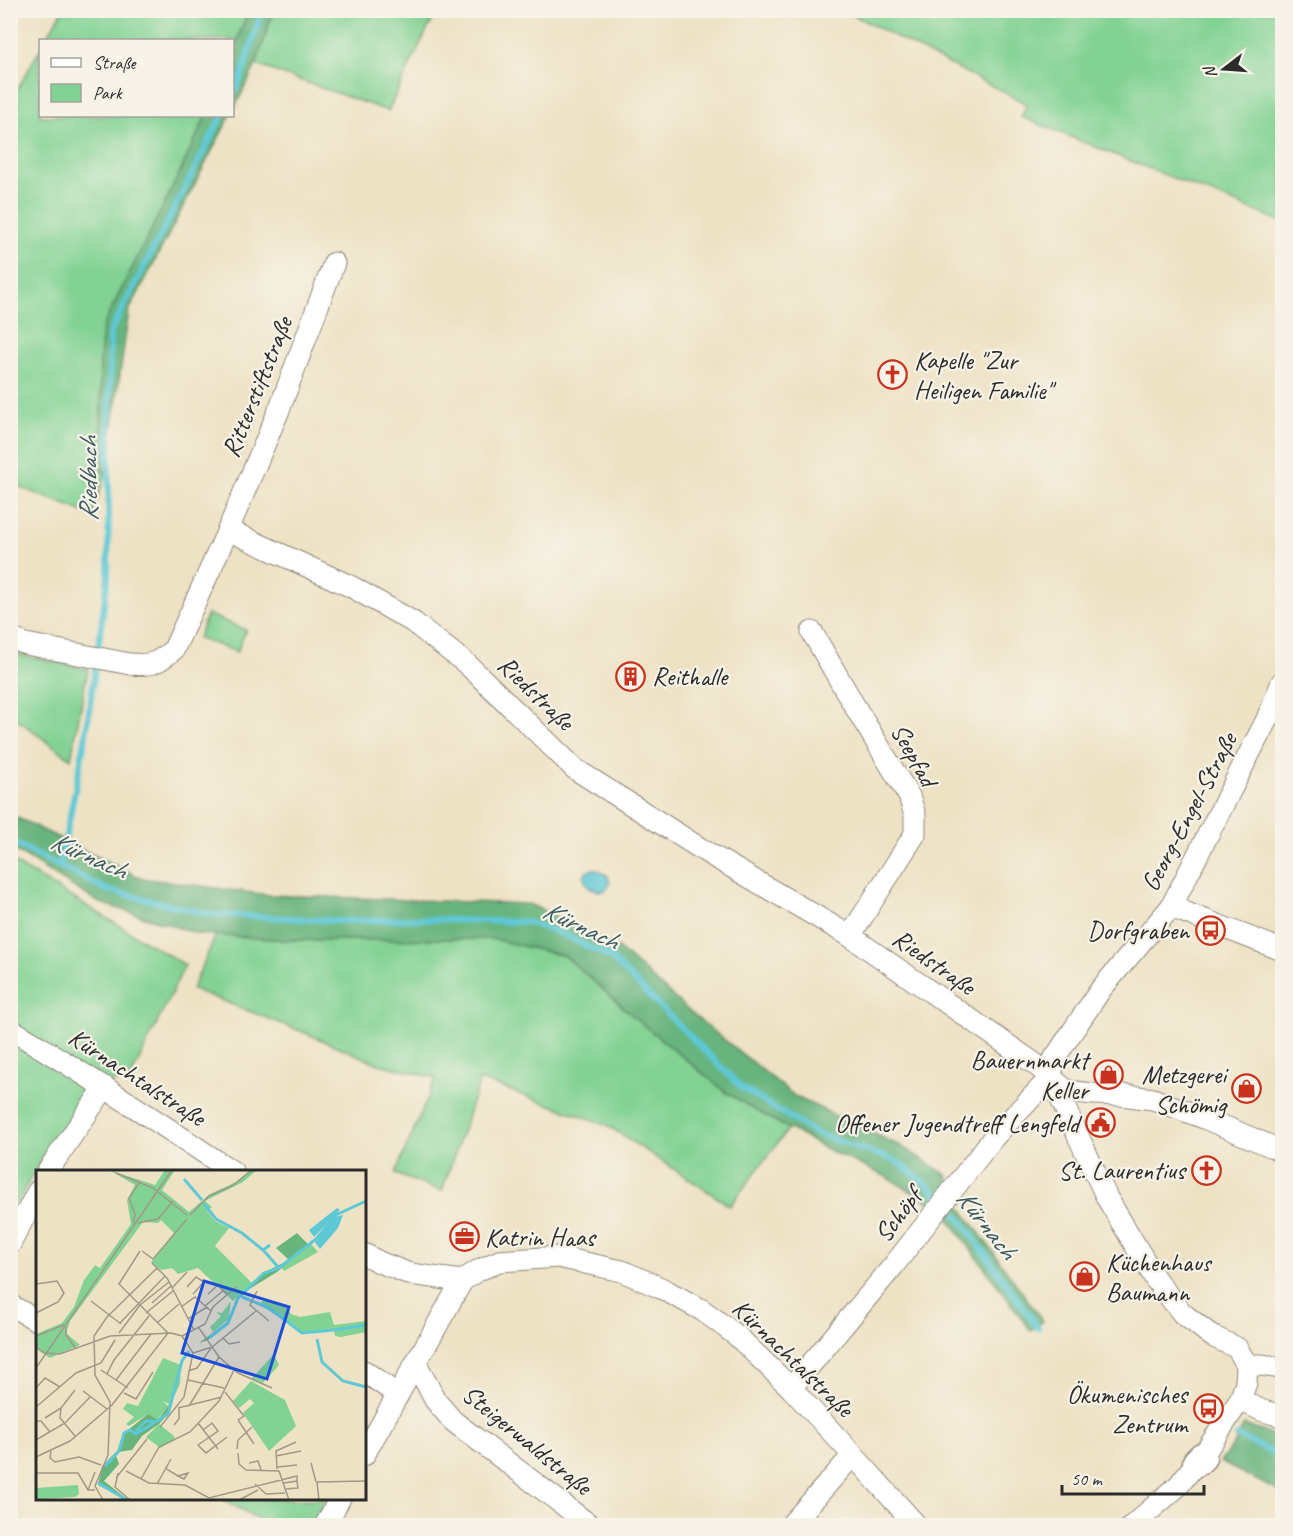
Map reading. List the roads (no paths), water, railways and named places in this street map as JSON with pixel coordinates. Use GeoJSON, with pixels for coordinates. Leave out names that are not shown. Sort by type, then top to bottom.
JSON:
{"type":"FeatureCollection","features":[{"type":"Feature","properties":{"kind":"street","name":"Ritterstiftstraße"},"geometry":{"type":"LineString","coordinates":[[228,530],[279,410],[334,263]]}},
{"type":"Feature","properties":{"kind":"street"},"geometry":{"type":"LineString","coordinates":[[10,638],[26,644],[130,664],[146,666],[162,659],[174,648],[228,530]]}},
{"type":"Feature","properties":{"kind":"street","name":"Riedstraße"},"geometry":{"type":"LineString","coordinates":[[228,530],[352,587],[413,622],[468,665],[575,769],[705,852],[850,936],[1035,1064],[1067,1091],[1153,1099],[1282,1151]]}},
{"type":"Feature","properties":{"kind":"street","name":"Seepfad"},"geometry":{"type":"LineString","coordinates":[[812,632],[909,796],[915,815],[915,834],[850,936]]}},
{"type":"Feature","properties":{"kind":"street","name":"Georg-Engel-Straße"},"geometry":{"type":"LineString","coordinates":[[1051,1077],[1054,1059],[1101,990],[1171,907],[1267,719],[1282,682]]}},
{"type":"Feature","properties":{"kind":"street"},"geometry":{"type":"LineString","coordinates":[[1171,907],[1282,950]]}},
{"type":"Feature","properties":{"kind":"street","name":"Kürnachtalstraße"},"geometry":{"type":"LineString","coordinates":[[10,1029],[105,1087],[230,1170]]}},
{"type":"Feature","properties":{"kind":"street"},"geometry":{"type":"LineString","coordinates":[[1051,1077],[1107,1198],[1156,1280],[1182,1313],[1212,1336],[1237,1348],[1247,1365],[1246,1383],[1240,1401],[1199,1459],[1178,1486],[1132,1526]]}},
{"type":"Feature","properties":{"kind":"street","name":"Schöpf"},"geometry":{"type":"LineString","coordinates":[[790,1388],[894,1265],[994,1137],[1051,1077]]}},
{"type":"Feature","properties":{"kind":"street"},"geometry":{"type":"LineString","coordinates":[[49,1170],[105,1087]]}},
{"type":"Feature","properties":{"kind":"street"},"geometry":{"type":"LineString","coordinates":[[10,1244],[36,1195]]}},
{"type":"Feature","properties":{"kind":"street"},"geometry":{"type":"LineString","coordinates":[[366,1255],[410,1274],[462,1281],[366,1451]]}},
{"type":"Feature","properties":{"kind":"street","name":"Kürnachtalstraße"},"geometry":{"type":"LineString","coordinates":[[462,1281],[499,1261],[558,1257],[622,1271],[661,1288],[702,1310],[736,1335],[790,1388],[917,1526]]}},
{"type":"Feature","properties":{"kind":"street"},"geometry":{"type":"LineString","coordinates":[[10,1305],[36,1320]]}},
{"type":"Feature","properties":{"kind":"street","name":"Steigerwaldstraße"},"geometry":{"type":"LineString","coordinates":[[416,1363],[435,1400],[453,1421],[591,1526]]}},
{"type":"Feature","properties":{"kind":"street"},"geometry":{"type":"LineString","coordinates":[[1247,1365],[1282,1368]]}},
{"type":"Feature","properties":{"kind":"street"},"geometry":{"type":"LineString","coordinates":[[366,1372],[398,1395]]}},
{"type":"Feature","properties":{"kind":"street"},"geometry":{"type":"LineString","coordinates":[[1240,1401],[1282,1416]]}},
{"type":"Feature","properties":{"kind":"street"},"geometry":{"type":"LineString","coordinates":[[790,1526],[853,1455]]}},
{"type":"Feature","properties":{"kind":"street"},"geometry":{"type":"LineString","coordinates":[[325,1526],[339,1500]]}},
{"type":"Feature","properties":{"kind":"water"},"geometry":{"type":"Polygon","coordinates":[[[593,869],[608,877],[609,886],[604,891],[590,888],[586,883],[585,873],[593,869]]]}},
{"type":"Feature","properties":{"kind":"waterway","name":"Riedbach"},"geometry":{"type":"LineString","coordinates":[[234,91],[241,78],[262,10]]}},
{"type":"Feature","properties":{"kind":"waterway","name":"Riedbach"},"geometry":{"type":"LineString","coordinates":[[60,865],[85,740],[108,576],[110,333],[221,117]]}},
{"type":"Feature","properties":{"kind":"waterway","name":"Kürnach"},"geometry":{"type":"LineString","coordinates":[[10,841],[107,890],[208,914],[343,921],[415,919],[527,922],[562,934],[611,958],[742,1088],[815,1133],[896,1161],[927,1184],[961,1220],[1038,1328]]}},
{"type":"Feature","properties":{"kind":"waterway","name":"Kürnach"},"geometry":{"type":"LineString","coordinates":[[1237,1436],[1282,1457]]}},
{"type":"Feature","properties":{"kind":"place","name":"Kapelle \"Zur Heiligen Familie\""},"geometry":{"type":"Point","coordinates":[893,375]}},
{"type":"Feature","properties":{"kind":"place","name":"Reithalle"},"geometry":{"type":"Point","coordinates":[631,676]}},
{"type":"Feature","properties":{"kind":"place","name":"Dorfgraben"},"geometry":{"type":"Point","coordinates":[1210,930]}},
{"type":"Feature","properties":{"kind":"place","name":"Bauernmarkt Keller"},"geometry":{"type":"Point","coordinates":[1109,1075]}},
{"type":"Feature","properties":{"kind":"place","name":"Metzgerei Schömig"},"geometry":{"type":"Point","coordinates":[1247,1089]}},
{"type":"Feature","properties":{"kind":"place","name":"Offener Jugendtreff Lengfeld"},"geometry":{"type":"Point","coordinates":[1100,1123]}},
{"type":"Feature","properties":{"kind":"place","name":"St. Laurentius"},"geometry":{"type":"Point","coordinates":[1206,1170]}},
{"type":"Feature","properties":{"kind":"place","name":"Katrin Haas"},"geometry":{"type":"Point","coordinates":[464,1237]}},
{"type":"Feature","properties":{"kind":"place","name":"Küchenhaus Baumann"},"geometry":{"type":"Point","coordinates":[1085,1277]}},
{"type":"Feature","properties":{"kind":"place","name":"Ökumenisches Zentrum"},"geometry":{"type":"Point","coordinates":[1208,1409]}}]}
